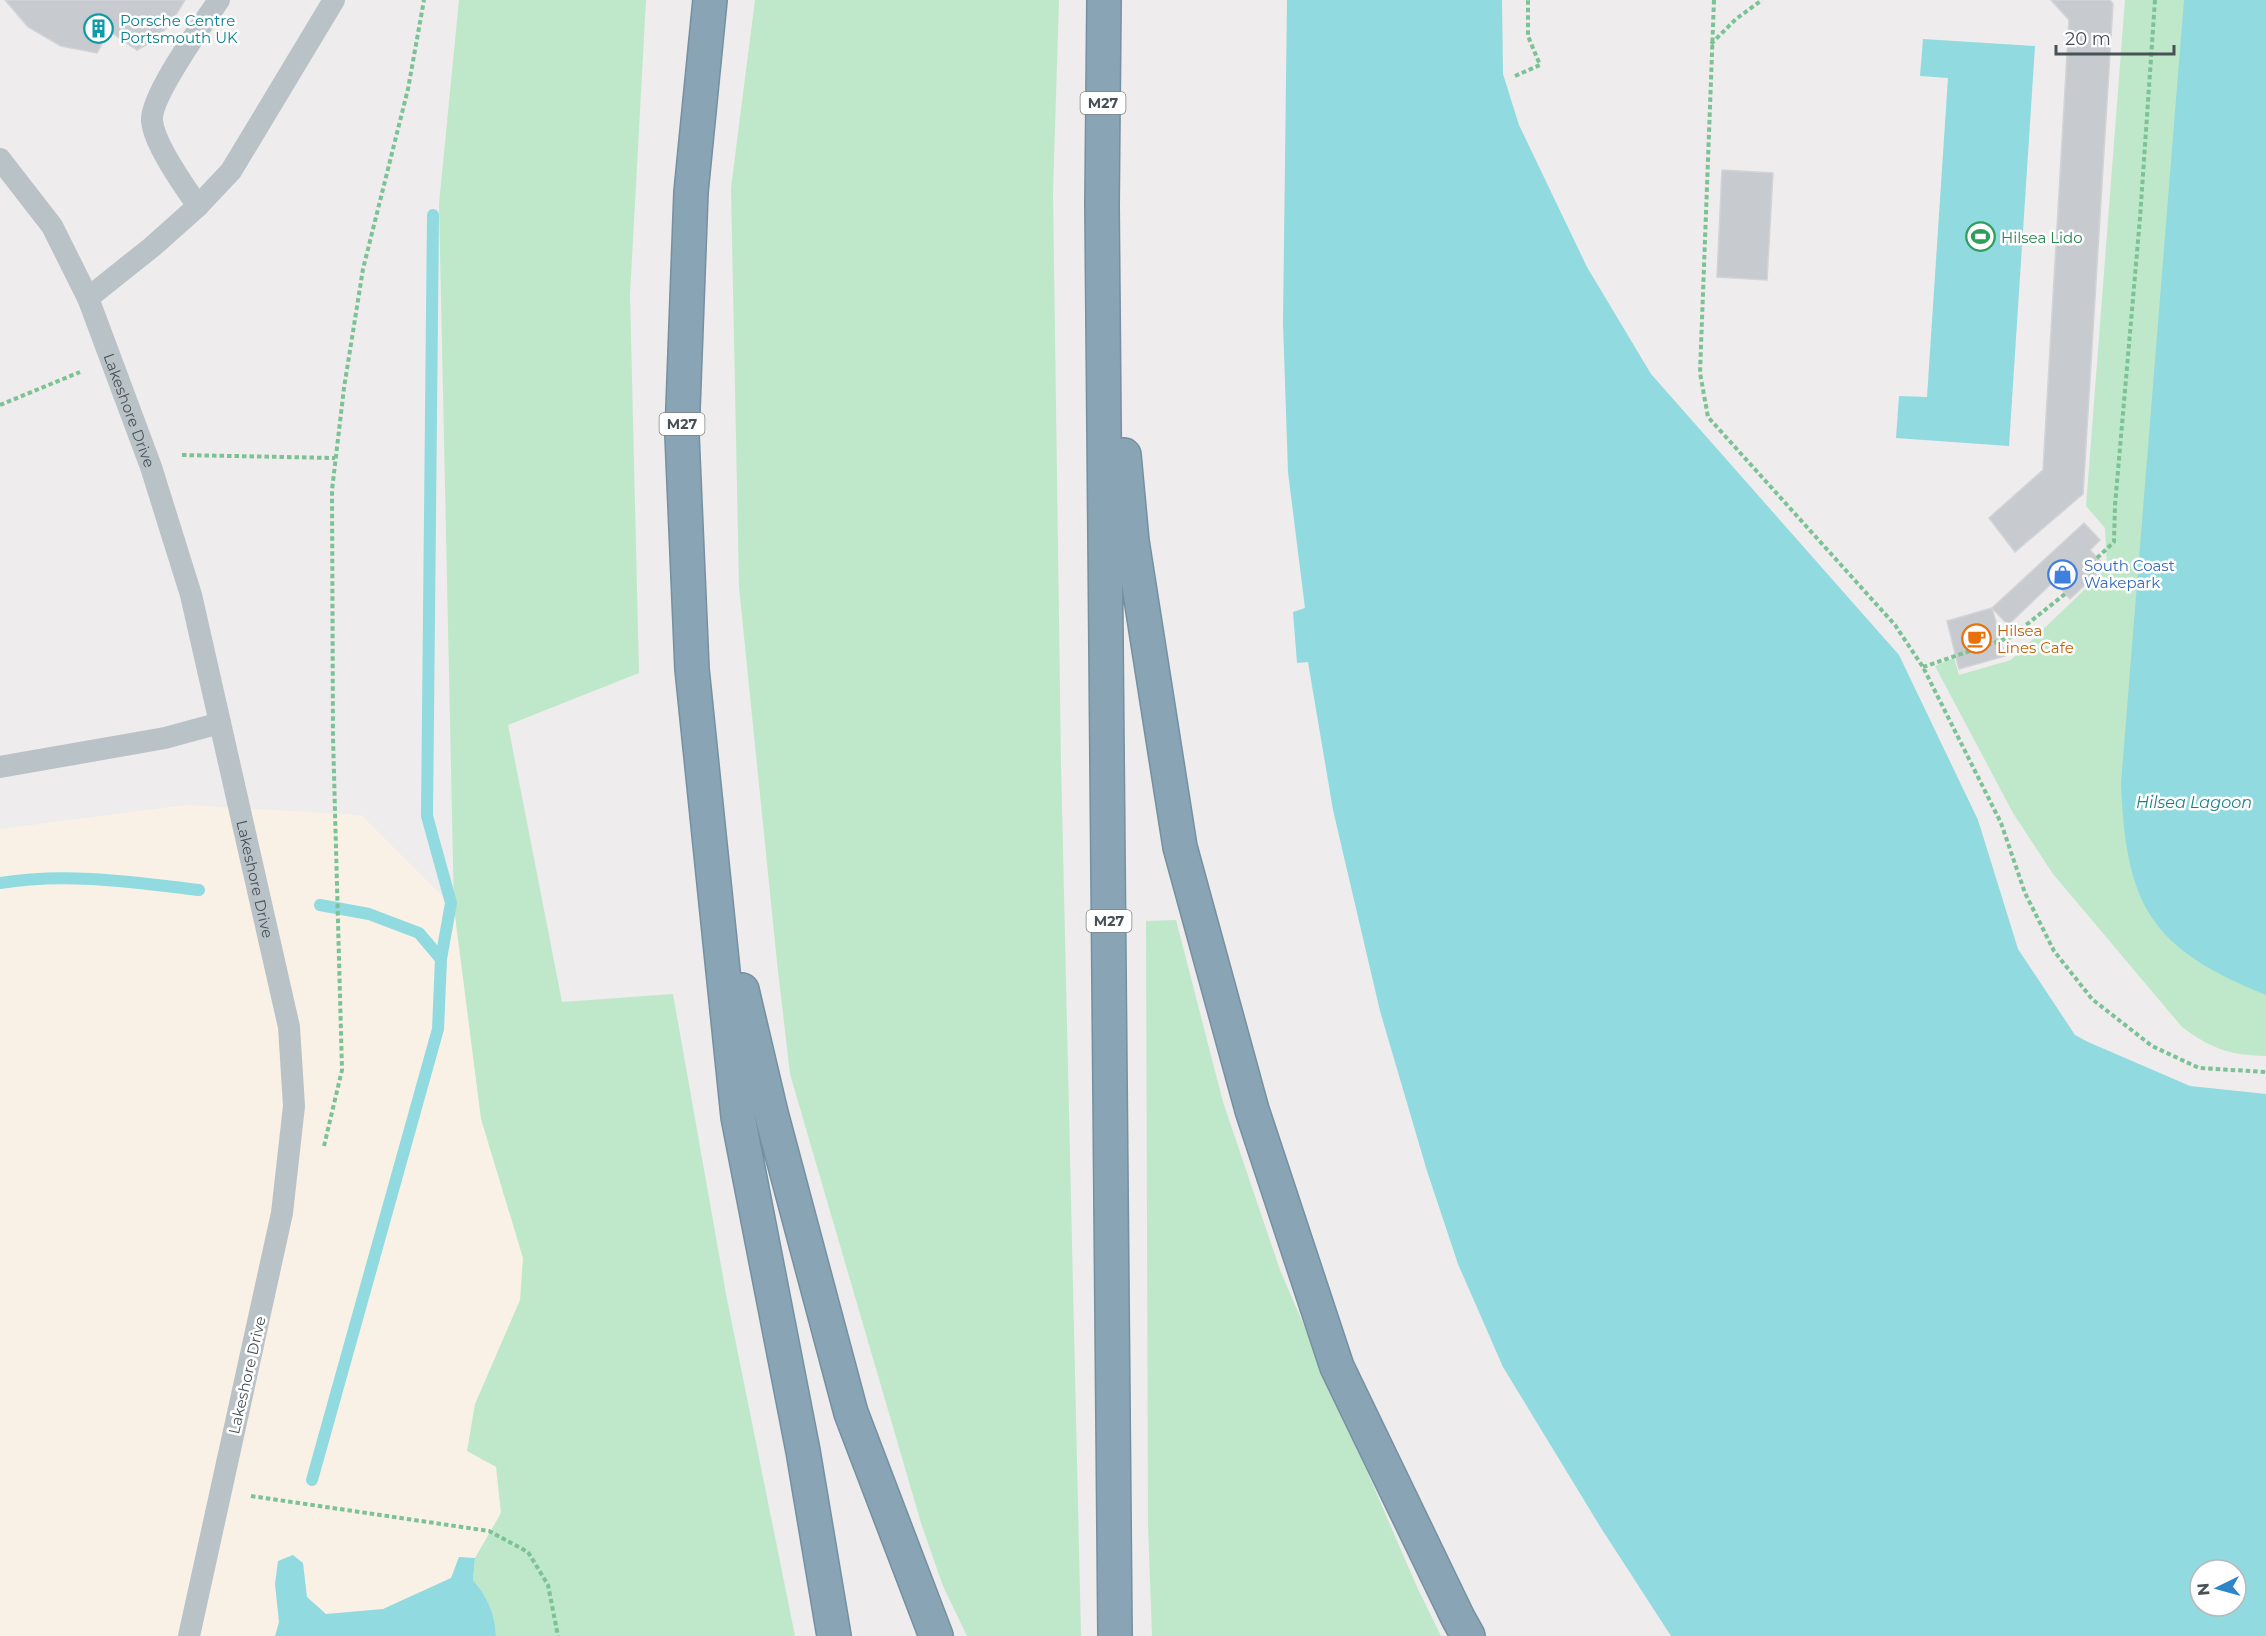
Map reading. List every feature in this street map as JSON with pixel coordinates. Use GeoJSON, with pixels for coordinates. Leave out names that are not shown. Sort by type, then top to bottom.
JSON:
{"type":"FeatureCollection","features":[{"type":"Feature","properties":{"kind":"highway","name":"M27"},"geometry":{"type":"LineString","coordinates":[[710,0],[691,192],[682,435],[692,669],[738,1116],[803,1451],[834,1636]]}},
{"type":"Feature","properties":{"kind":"highway","name":"M27"},"geometry":{"type":"LineString","coordinates":[[1104,0],[1102,205],[1115,1636]]}},
{"type":"Feature","properties":{"kind":"highway"},"geometry":{"type":"LineString","coordinates":[[1102,205],[1132,541],[1180,847],[1252,1110],[1337,1367],[1468,1636]]}},
{"type":"Feature","properties":{"kind":"highway"},"geometry":{"type":"LineString","coordinates":[[709,848],[771,1113],[851,1413],[936,1636]]}},
{"type":"Feature","properties":{"kind":"lane"},"geometry":{"type":"LineString","coordinates":[[198,206],[163,152],[152,120],[158,95],[219,0]]}},
{"type":"Feature","properties":{"kind":"lane"},"geometry":{"type":"LineString","coordinates":[[88,298],[152,247],[198,206],[231,171],[334,0]]}},
{"type":"Feature","properties":{"kind":"lane","name":"Lakeshore Drive"},"geometry":{"type":"LineString","coordinates":[[0,159],[52,226],[88,298],[151,466],[188,584],[288,1027],[294,1106],[282,1213],[189,1636]]}},
{"type":"Feature","properties":{"kind":"lane"},"geometry":{"type":"LineString","coordinates":[[0,767],[165,738],[220,723]]}},
{"type":"Feature","properties":{"kind":"path"},"geometry":{"type":"LineString","coordinates":[[338,936],[331,566],[332,490],[363,269],[408,89],[424,0]]}},
{"type":"Feature","properties":{"kind":"path"},"geometry":{"type":"LineString","coordinates":[[1515,76],[1540,64],[1528,36],[1528,0]]}},
{"type":"Feature","properties":{"kind":"path"},"geometry":{"type":"LineString","coordinates":[[1714,0],[1700,372],[1708,417],[1895,625],[1923,667],[2001,823],[2025,893],[2044,932],[2054,951],[2092,999],[2152,1046],[2199,1068],[2266,1072]]}},
{"type":"Feature","properties":{"kind":"path"},"geometry":{"type":"LineString","coordinates":[[1711,45],[1736,19],[1762,0]]}},
{"type":"Feature","properties":{"kind":"path"},"geometry":{"type":"LineString","coordinates":[[2097,558],[2115,543],[2115,505],[2140,218],[2155,0]]}},
{"type":"Feature","properties":{"kind":"path"},"geometry":{"type":"LineString","coordinates":[[0,405],[80,372]]}},
{"type":"Feature","properties":{"kind":"path"},"geometry":{"type":"LineString","coordinates":[[182,454],[335,458]]}},
{"type":"Feature","properties":{"kind":"path"},"geometry":{"type":"LineString","coordinates":[[1923,667],[2012,637],[2065,594]]}},
{"type":"Feature","properties":{"kind":"path"},"geometry":{"type":"LineString","coordinates":[[221,1492],[489,1531],[528,1552],[548,1585],[558,1636]]}},
{"type":"Feature","properties":{"kind":"shaded area"},"geometry":{"type":"Polygon","coordinates":[[[185,805],[361,815],[454,908],[580,1255],[660,1636],[0,1636],[0,829],[185,805]]]}},
{"type":"Feature","properties":{"kind":"green space"},"geometry":{"type":"Polygon","coordinates":[[[459,0],[646,0],[630,295],[639,673],[508,725],[562,1002],[673,994],[726,1294],[795,1636],[496,1636],[490,1606],[473,1580],[475,1558],[501,1513],[496,1467],[467,1451],[475,1404],[520,1300],[523,1258],[481,1119],[454,908],[439,204],[459,0]]]}},
{"type":"Feature","properties":{"kind":"green space"},"geometry":{"type":"Polygon","coordinates":[[[755,0],[1059,0],[1053,192],[1061,763],[1081,1636],[967,1636],[943,1586],[921,1523],[790,1074],[739,587],[731,188],[755,0]]]}},
{"type":"Feature","properties":{"kind":"green space"},"geometry":{"type":"Polygon","coordinates":[[[2125,0],[2196,0],[2266,926],[2266,1056],[2241,1054],[2212,1046],[2182,1027],[2053,874],[2013,813],[1935,666],[1954,658],[1959,675],[2011,660],[2107,568],[2105,528],[2086,506],[2125,0]]]}},
{"type":"Feature","properties":{"kind":"green space"},"geometry":{"type":"Polygon","coordinates":[[[1176,920],[1223,1102],[1280,1270],[1417,1587],[1441,1636],[1152,1636],[1148,1525],[1146,921],[1176,920]]]}},
{"type":"Feature","properties":{"kind":"water"},"geometry":{"type":"Polygon","coordinates":[[[1287,0],[1502,0],[1503,74],[1519,125],[1587,267],[1651,374],[1899,655],[1978,820],[2018,949],[2075,1035],[2190,1086],[2266,1094],[2266,1636],[1671,1636],[1601,1528],[1503,1367],[1458,1264],[1427,1171],[1380,1011],[1333,810],[1308,662],[1297,663],[1293,612],[1305,608],[1288,472],[1283,323],[1287,0]]]}},
{"type":"Feature","properties":{"kind":"water","name":"Hilsea Lagoon"},"geometry":{"type":"Polygon","coordinates":[[[2184,0],[2266,0],[2266,995],[2195,959],[2170,940],[2152,918],[2138,892],[2129,861],[2124,825],[2121,783],[2184,0]]]}},
{"type":"Feature","properties":{"kind":"water","name":"Hilsea Lido"},"geometry":{"type":"Polygon","coordinates":[[[1923,39],[2035,46],[2009,446],[1896,438],[1899,396],[1927,397],[1948,78],[1920,76],[1923,39]]]}},
{"type":"Feature","properties":{"kind":"water"},"geometry":{"type":"Polygon","coordinates":[[[293,1555],[303,1563],[307,1597],[326,1614],[383,1609],[451,1578],[459,1557],[475,1558],[473,1580],[490,1606],[496,1636],[275,1636],[279,1622],[275,1584],[278,1561],[293,1555]]]}},
{"type":"Feature","properties":{"kind":"building","name":"Porsche Centre Portsmouth UK"},"geometry":{"type":"Polygon","coordinates":[[[5,0],[185,0],[169,26],[148,44],[137,50],[109,31],[97,53],[61,46],[28,27],[5,0]]]}},
{"type":"Feature","properties":{"kind":"building"},"geometry":{"type":"Polygon","coordinates":[[[2051,0],[2110,0],[2113,4],[2083,494],[2015,552],[1989,518],[2043,470],[2069,20],[2051,0]]]}},
{"type":"Feature","properties":{"kind":"building"},"geometry":{"type":"Polygon","coordinates":[[[1722,170],[1773,173],[1767,280],[1717,277],[1722,170]]]}},
{"type":"Feature","properties":{"kind":"building","name":"South Coast Wakepark"},"geometry":{"type":"Polygon","coordinates":[[[2084,523],[2100,540],[2090,550],[2105,566],[2070,599],[2054,581],[2008,625],[1992,608],[2084,523]]]}},
{"type":"Feature","properties":{"kind":"building","name":"Hilsea Lines Cafe"},"geometry":{"type":"Polygon","coordinates":[[[1992,608],[2005,656],[1959,669],[1947,621],[1992,608]]]}},
{"type":"Feature","properties":{"kind":"waterway"},"geometry":{"type":"LineString","coordinates":[[433,215],[427,816],[451,903],[441,959]]}},
{"type":"Feature","properties":{"kind":"waterway"},"geometry":{"type":"LineString","coordinates":[[0,883],[75,878],[199,890]]}},
{"type":"Feature","properties":{"kind":"waterway"},"geometry":{"type":"LineString","coordinates":[[312,1480],[438,1029],[441,959],[419,933],[369,914],[320,905]]}},
{"type":"Feature","properties":{"kind":"place","name":"Porsche Centre Portsmouth UK"},"geometry":{"type":"Point","coordinates":[99,29]}},
{"type":"Feature","properties":{"kind":"place","name":"Hilsea Lido"},"geometry":{"type":"Point","coordinates":[1980,237]}},
{"type":"Feature","properties":{"kind":"place","name":"South Coast Wakepark"},"geometry":{"type":"Point","coordinates":[2063,574]}},
{"type":"Feature","properties":{"kind":"place","name":"Hilsea Lines Cafe"},"geometry":{"type":"Point","coordinates":[1976,639]}}]}
